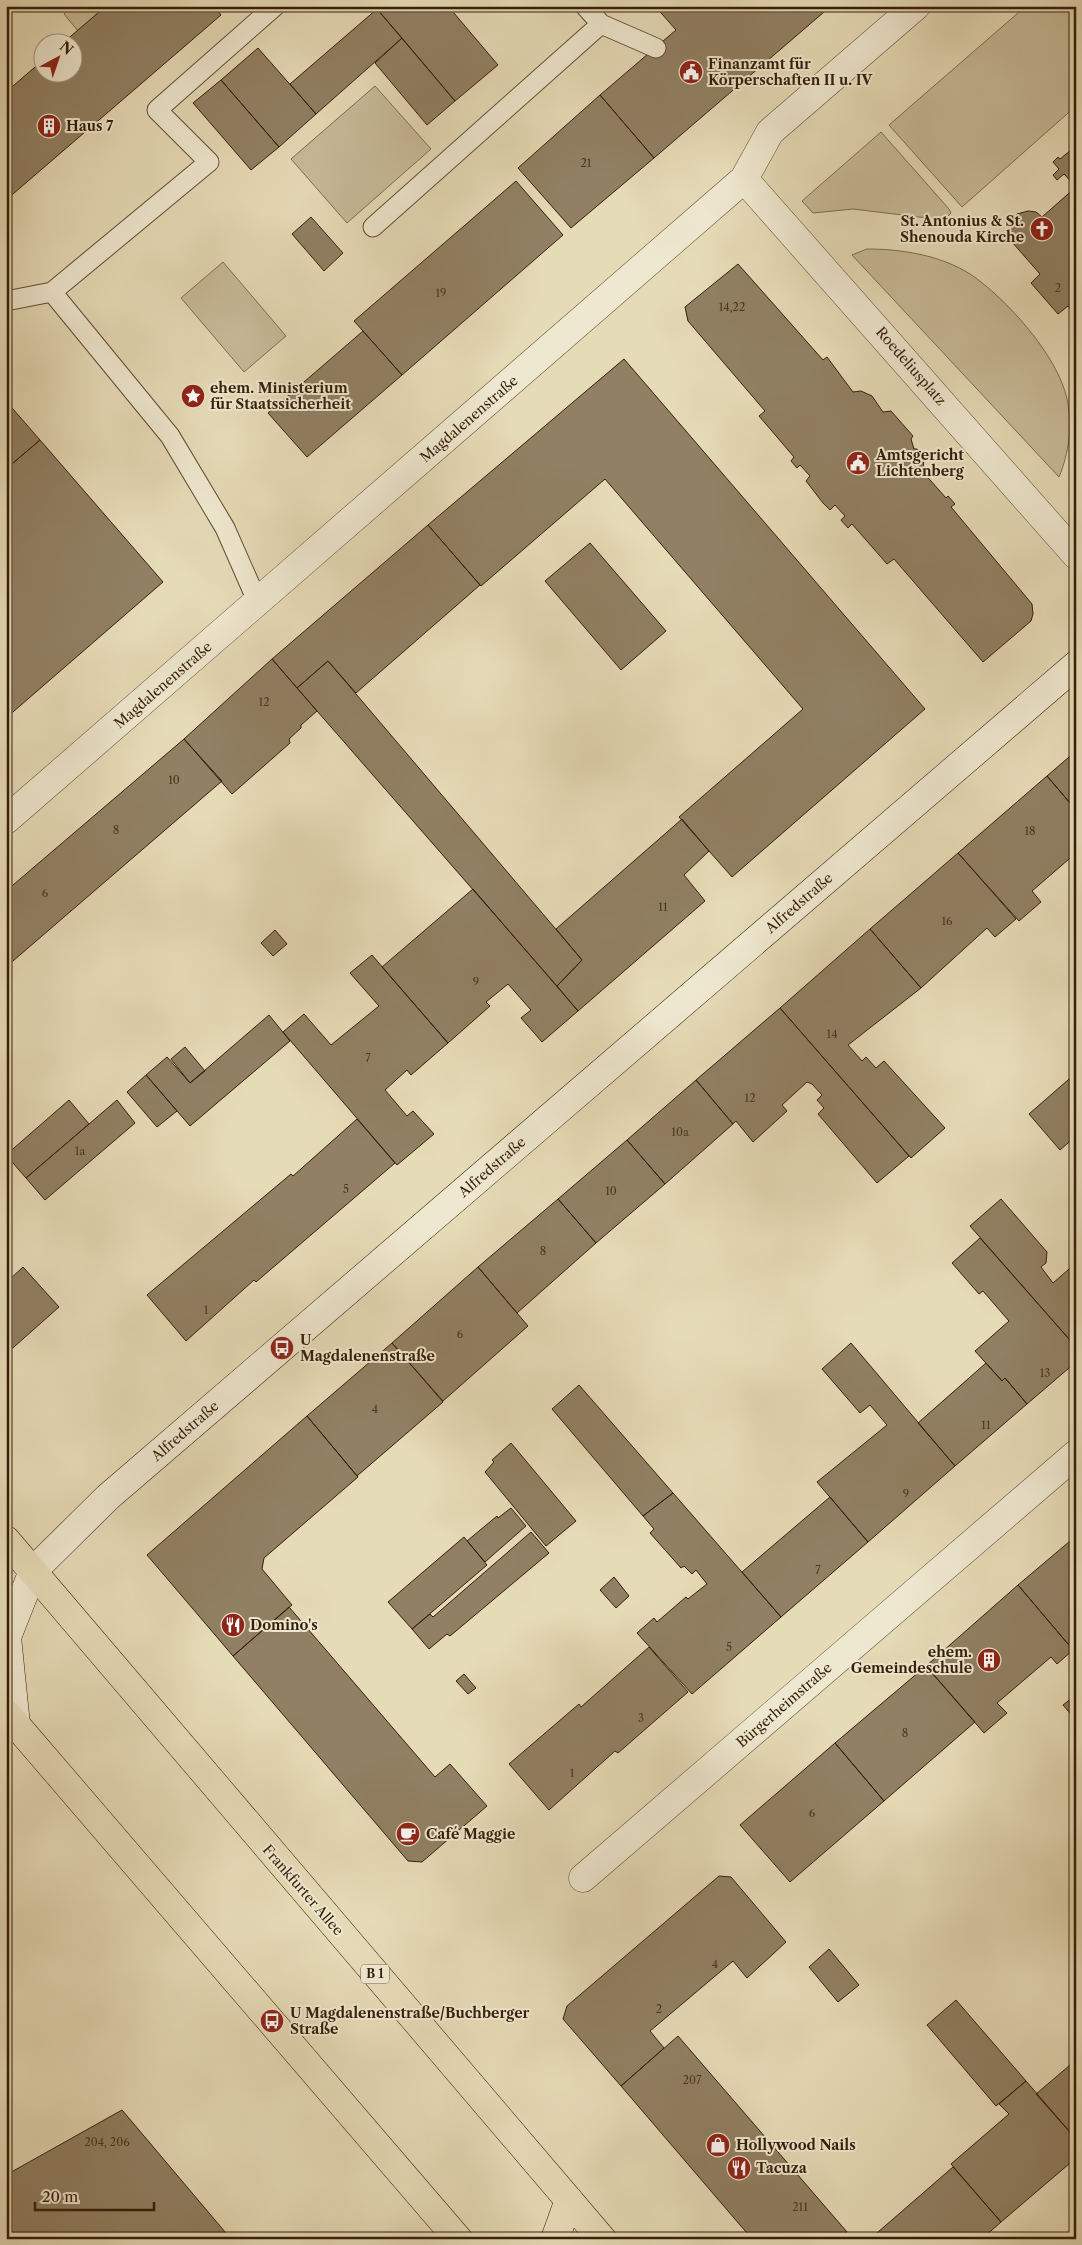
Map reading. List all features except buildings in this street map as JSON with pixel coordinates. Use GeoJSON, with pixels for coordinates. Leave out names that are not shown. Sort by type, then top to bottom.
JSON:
{"type":"FeatureCollection","features":[{"type":"Feature","properties":{"kind":"main road","name":"Frankfurter Allee"},"geometry":{"type":"LineString","coordinates":[[6,1540],[602,2239]]}},
{"type":"Feature","properties":{"kind":"main road"},"geometry":{"type":"LineString","coordinates":[[11,1719],[458,2239]]}},
{"type":"Feature","properties":{"kind":"main road"},"geometry":{"type":"LineString","coordinates":[[555,2239],[569,2200]]}},
{"type":"Feature","properties":{"kind":"street","name":"Magdalenenstraße"},"geometry":{"type":"LineString","coordinates":[[6,820],[744,179],[770,132],[916,6]]}},
{"type":"Feature","properties":{"kind":"street","name":"Roedeliusplatz"},"geometry":{"type":"LineString","coordinates":[[744,179],[887,338],[1076,555]]}},
{"type":"Feature","properties":{"kind":"street","name":"Alfredstraße"},"geometry":{"type":"LineString","coordinates":[[11,1719],[7,1637],[33,1571],[108,1497],[1076,664]]}},
{"type":"Feature","properties":{"kind":"street","name":"Bürgerheimstraße"},"geometry":{"type":"LineString","coordinates":[[583,1878],[1076,1454]]}},
{"type":"Feature","properties":{"kind":"lane"},"geometry":{"type":"LineString","coordinates":[[6,302],[52,292],[209,162],[157,110],[275,6]]}},
{"type":"Feature","properties":{"kind":"lane"},"geometry":{"type":"LineString","coordinates":[[585,6],[601,24],[656,48]]}},
{"type":"Feature","properties":{"kind":"lane"},"geometry":{"type":"LineString","coordinates":[[373,227],[601,24]]}},
{"type":"Feature","properties":{"kind":"lane"},"geometry":{"type":"LineString","coordinates":[[52,292],[170,436],[225,528],[258,603]]}},
{"type":"Feature","properties":{"kind":"shaded area"},"geometry":{"type":"Polygon","coordinates":[[[68,6],[106,6],[78,31],[64,14],[69,9],[68,6]]]}},
{"type":"Feature","properties":{"kind":"shaded area"},"geometry":{"type":"Polygon","coordinates":[[[1026,6],[1076,6],[1076,106],[962,207],[889,125],[1026,6]]]}},
{"type":"Feature","properties":{"kind":"shaded area"},"geometry":{"type":"Polygon","coordinates":[[[375,86],[431,149],[347,223],[291,159],[375,86]]]}},
{"type":"Feature","properties":{"kind":"shaded area"},"geometry":{"type":"Polygon","coordinates":[[[881,132],[949,209],[951,213],[944,220],[853,209],[813,213],[802,201],[881,132]]]}},
{"type":"Feature","properties":{"kind":"shaded area"},"geometry":{"type":"Polygon","coordinates":[[[867,249],[920,254],[958,267],[984,284],[1029,329],[1053,365],[1062,382],[1067,399],[1070,419],[1069,439],[1059,477],[852,255],[867,249]]]}},
{"type":"Feature","properties":{"kind":"shaded area"},"geometry":{"type":"Polygon","coordinates":[[[223,262],[286,336],[244,372],[181,298],[223,262]]]}},
{"type":"Feature","properties":{"kind":"place","name":"Finanzamt für Körperschaften II u. IV"},"geometry":{"type":"Point","coordinates":[691,72]}},
{"type":"Feature","properties":{"kind":"place","name":"Haus 7"},"geometry":{"type":"Point","coordinates":[49,126]}},
{"type":"Feature","properties":{"kind":"place","name":"St. Antonius & St. Shenouda Kirche"},"geometry":{"type":"Point","coordinates":[1042,229]}},
{"type":"Feature","properties":{"kind":"place","name":"ehem. Ministerium für Staatssicherheit"},"geometry":{"type":"Point","coordinates":[193,396]}},
{"type":"Feature","properties":{"kind":"place","name":"Amtsgericht Lichtenberg"},"geometry":{"type":"Point","coordinates":[858,463]}},
{"type":"Feature","properties":{"kind":"place","name":"U Magdalenenstraße"},"geometry":{"type":"Point","coordinates":[282,1348]}},
{"type":"Feature","properties":{"kind":"place","name":"Domino's"},"geometry":{"type":"Point","coordinates":[233,1625]}},
{"type":"Feature","properties":{"kind":"place","name":"ehem. Gemeindeschule"},"geometry":{"type":"Point","coordinates":[989,1660]}},
{"type":"Feature","properties":{"kind":"place","name":"Café Maggie"},"geometry":{"type":"Point","coordinates":[408,1834]}},
{"type":"Feature","properties":{"kind":"place","name":"U Magdalenenstraße/Buchberger Straße"},"geometry":{"type":"Point","coordinates":[272,2021]}},
{"type":"Feature","properties":{"kind":"place","name":"Hollywood Nails"},"geometry":{"type":"Point","coordinates":[718,2145]}},
{"type":"Feature","properties":{"kind":"place","name":"Tacuza"},"geometry":{"type":"Point","coordinates":[739,2168]}}]}
